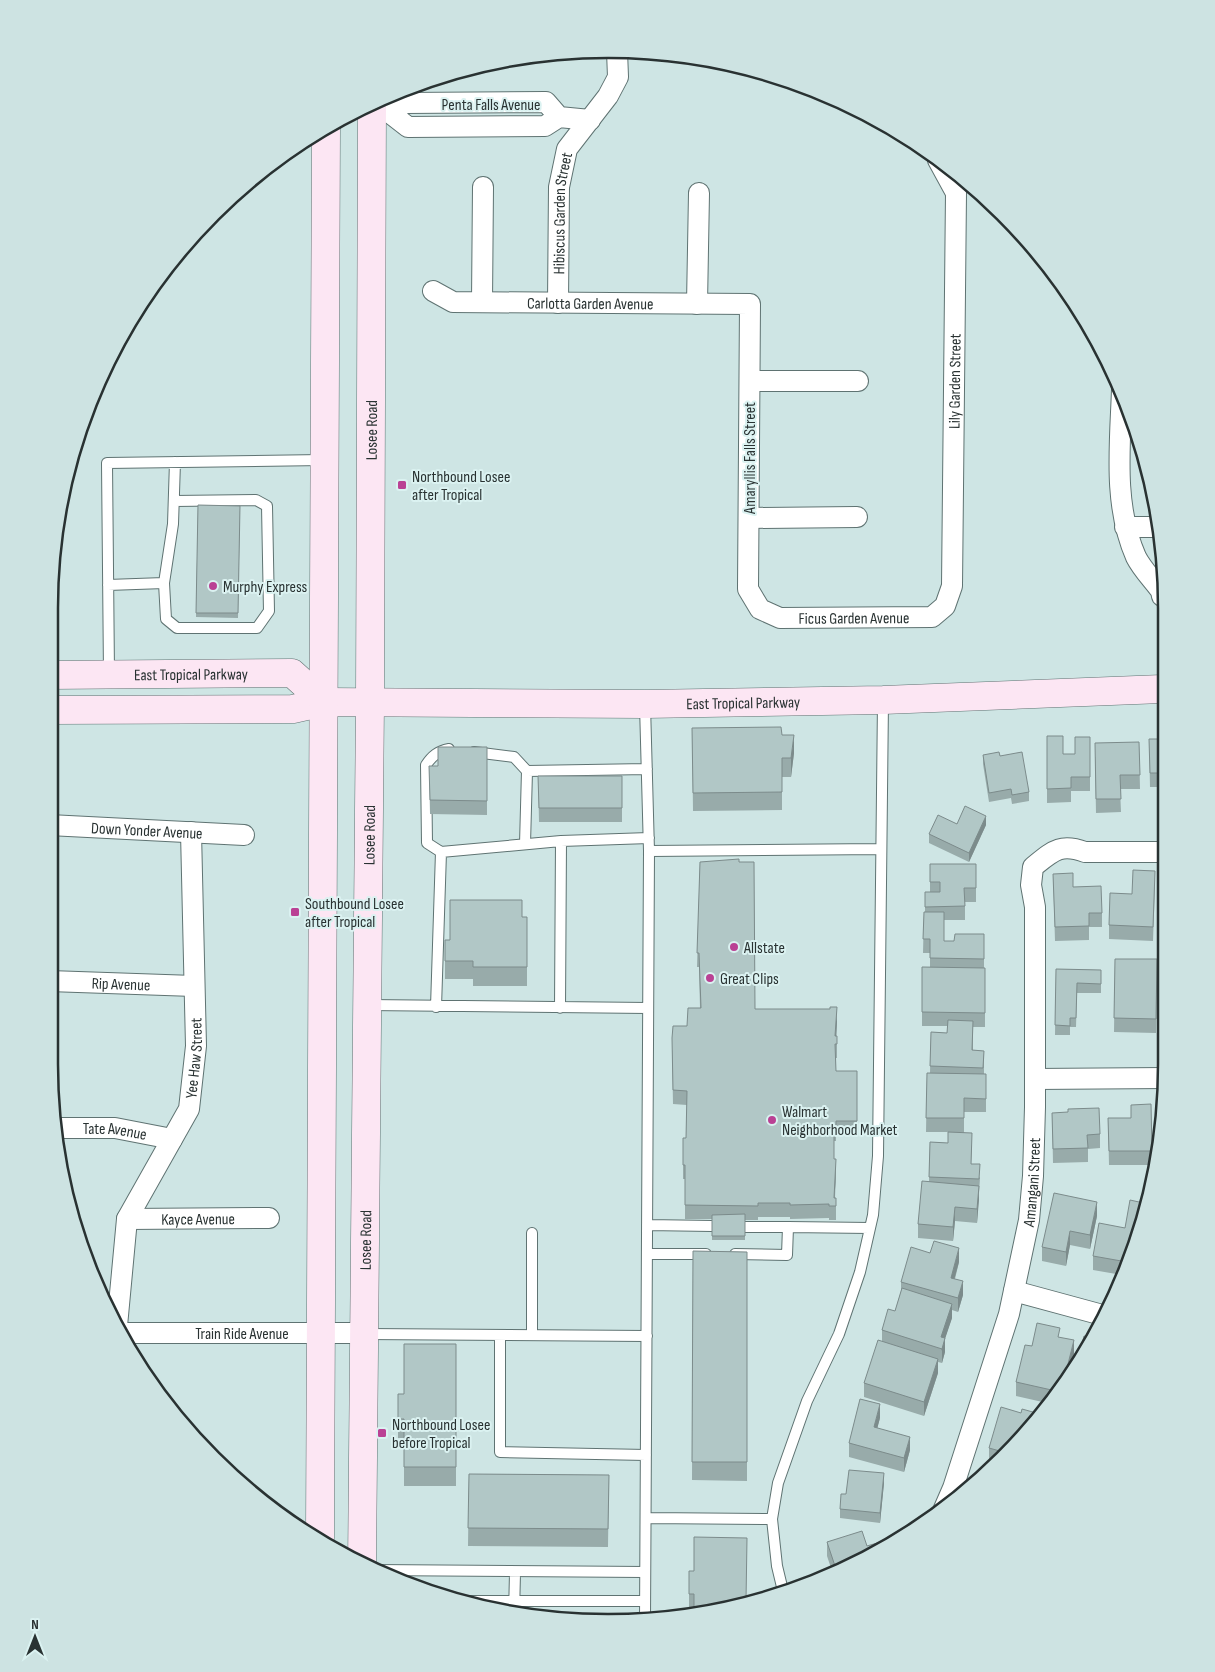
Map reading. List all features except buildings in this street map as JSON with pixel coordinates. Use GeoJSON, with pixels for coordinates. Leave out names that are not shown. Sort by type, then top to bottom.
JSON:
{"type":"FeatureCollection","features":[{"type":"Feature","properties":{"kind":"main road","name":"Losee Road"},"geometry":{"type":"LineString","coordinates":[[362,1557],[378,110]]}},
{"type":"Feature","properties":{"kind":"main road"},"geometry":{"type":"LineString","coordinates":[[320,1533],[324,702],[323,460],[326,135]]}},
{"type":"Feature","properties":{"kind":"main road","name":"East Tropical Parkway"},"geometry":{"type":"LineString","coordinates":[[57,675],[292,673],[324,702]]}},
{"type":"Feature","properties":{"kind":"main road","name":"East Tropical Parkway"},"geometry":{"type":"LineString","coordinates":[[57,710],[293,709],[324,702],[645,704],[883,700],[1158,689]]}},
{"type":"Feature","properties":{"kind":"street","name":"Hibiscus Garden Street"},"geometry":{"type":"LineString","coordinates":[[558,303],[559,187],[567,149],[608,96],[618,77],[618,58]]}},
{"type":"Feature","properties":{"kind":"street","name":"Penta Falls Avenue"},"geometry":{"type":"LineString","coordinates":[[378,110],[405,103],[546,102],[559,117],[590,120]]}},
{"type":"Feature","properties":{"kind":"street","name":"Lily Garden Street"},"geometry":{"type":"LineString","coordinates":[[945,606],[952,586],[956,193],[946,174]]}},
{"type":"Feature","properties":{"kind":"street"},"geometry":{"type":"LineString","coordinates":[[482,302],[483,186]]}},
{"type":"Feature","properties":{"kind":"street"},"geometry":{"type":"LineString","coordinates":[[697,304],[698,194]]}},
{"type":"Feature","properties":{"kind":"street","name":"Carlotta Garden Avenue"},"geometry":{"type":"LineString","coordinates":[[433,292],[453,302],[750,304]]}},
{"type":"Feature","properties":{"kind":"street","name":"Amaryllis Falls Street"},"geometry":{"type":"LineString","coordinates":[[750,304],[748,589],[760,609]]}},
{"type":"Feature","properties":{"kind":"street"},"geometry":{"type":"LineString","coordinates":[[750,381],[858,381]]}},
{"type":"Feature","properties":{"kind":"street"},"geometry":{"type":"LineString","coordinates":[[1121,413],[1120,477],[1125,527],[1137,558],[1157,585]]}},
{"type":"Feature","properties":{"kind":"street"},"geometry":{"type":"LineString","coordinates":[[749,518],[857,517]]}},
{"type":"Feature","properties":{"kind":"street"},"geometry":{"type":"LineString","coordinates":[[1125,527],[1152,527]]}},
{"type":"Feature","properties":{"kind":"street","name":"Ficus Garden Avenue"},"geometry":{"type":"LineString","coordinates":[[760,609],[780,618],[932,617],[945,606]]}},
{"type":"Feature","properties":{"kind":"street","name":"Down Yonder Avenue"},"geometry":{"type":"LineString","coordinates":[[57,825],[244,835]]}},
{"type":"Feature","properties":{"kind":"street","name":"Yee Haw Street"},"geometry":{"type":"LineString","coordinates":[[118,1315],[127,1219],[188,1109],[196,1046],[191,832]]}},
{"type":"Feature","properties":{"kind":"street","name":"Amangani Street"},"geometry":{"type":"LineString","coordinates":[[951,1493],[1014,1290],[1029,1220],[1033,1176],[1035,1079],[1035,907],[1030,885],[1033,867],[1054,851],[1073,848],[1085,852],[1158,852]]}},
{"type":"Feature","properties":{"kind":"street","name":"Rip Avenue"},"geometry":{"type":"LineString","coordinates":[[57,981],[194,986]]}},
{"type":"Feature","properties":{"kind":"street"},"geometry":{"type":"LineString","coordinates":[[1035,1079],[1157,1078]]}},
{"type":"Feature","properties":{"kind":"street","name":"Tate Avenue"},"geometry":{"type":"LineString","coordinates":[[61,1128],[115,1128],[172,1139]]}},
{"type":"Feature","properties":{"kind":"street","name":"Kayce Avenue"},"geometry":{"type":"LineString","coordinates":[[127,1219],[269,1218]]}},
{"type":"Feature","properties":{"kind":"street"},"geometry":{"type":"LineString","coordinates":[[1014,1290],[1098,1314]]}},
{"type":"Feature","properties":{"kind":"street","name":"Train Ride Avenue"},"geometry":{"type":"LineString","coordinates":[[127,1333],[364,1334]]}},
{"type":"Feature","properties":{"kind":"lane"},"geometry":{"type":"LineString","coordinates":[[109,674],[107,463],[323,460]]}},
{"type":"Feature","properties":{"kind":"lane"},"geometry":{"type":"LineString","coordinates":[[174,501],[256,500],[267,506],[269,611],[257,628],[177,628],[166,619],[164,583],[173,524],[174,501],[176,462]]}},
{"type":"Feature","properties":{"kind":"lane"},"geometry":{"type":"LineString","coordinates":[[108,585],[164,583]]}},
{"type":"Feature","properties":{"kind":"lane"},"geometry":{"type":"LineString","coordinates":[[782,1586],[777,1566],[772,1519],[781,1475],[807,1401],[839,1334],[860,1272],[870,1228],[878,1156],[883,700]]}},
{"type":"Feature","properties":{"kind":"lane"},"geometry":{"type":"LineString","coordinates":[[645,704],[649,838],[645,1613]]}},
{"type":"Feature","properties":{"kind":"lane"},"geometry":{"type":"LineString","coordinates":[[647,769],[527,771],[514,758],[500,754],[451,749],[442,750],[432,756],[426,765],[427,843],[441,852],[561,841],[649,838]]}},
{"type":"Feature","properties":{"kind":"lane"},"geometry":{"type":"LineString","coordinates":[[525,844],[527,771]]}},
{"type":"Feature","properties":{"kind":"lane"},"geometry":{"type":"LineString","coordinates":[[560,1008],[561,841]]}},
{"type":"Feature","properties":{"kind":"lane"},"geometry":{"type":"LineString","coordinates":[[649,851],[881,848]]}},
{"type":"Feature","properties":{"kind":"lane"},"geometry":{"type":"LineString","coordinates":[[436,1007],[441,852]]}},
{"type":"Feature","properties":{"kind":"lane"},"geometry":{"type":"LineString","coordinates":[[367,1005],[648,1008]]}},
{"type":"Feature","properties":{"kind":"lane"},"geometry":{"type":"LineString","coordinates":[[647,1225],[712,1226]]}},
{"type":"Feature","properties":{"kind":"lane"},"geometry":{"type":"LineString","coordinates":[[745,1227],[870,1228]]}},
{"type":"Feature","properties":{"kind":"lane"},"geometry":{"type":"LineString","coordinates":[[647,1254],[787,1255],[788,1227]]}},
{"type":"Feature","properties":{"kind":"lane"},"geometry":{"type":"LineString","coordinates":[[532,1233],[532,1335]]}},
{"type":"Feature","properties":{"kind":"lane"},"geometry":{"type":"LineString","coordinates":[[364,1334],[646,1336]]}},
{"type":"Feature","properties":{"kind":"lane"},"geometry":{"type":"LineString","coordinates":[[500,1335],[500,1452],[646,1455]]}},
{"type":"Feature","properties":{"kind":"lane"},"geometry":{"type":"LineString","coordinates":[[646,1518],[772,1519]]}},
{"type":"Feature","properties":{"kind":"lane"},"geometry":{"type":"LineString","coordinates":[[391,1570],[645,1572]]}},
{"type":"Feature","properties":{"kind":"lane"},"geometry":{"type":"LineString","coordinates":[[514,1606],[515,1572]]}},
{"type":"Feature","properties":{"kind":"lane"},"geometry":{"type":"LineString","coordinates":[[487,1601],[645,1601]]}},
{"type":"Feature","properties":{"kind":"place","name":"Northbound Losee after Tropical"},"geometry":{"type":"Point","coordinates":[402,485]}},
{"type":"Feature","properties":{"kind":"place","name":"Murphy Express"},"geometry":{"type":"Point","coordinates":[213,586]}},
{"type":"Feature","properties":{"kind":"place","name":"Southbound Losee after Tropical"},"geometry":{"type":"Point","coordinates":[295,912]}},
{"type":"Feature","properties":{"kind":"place","name":"Allstate"},"geometry":{"type":"Point","coordinates":[734,947]}},
{"type":"Feature","properties":{"kind":"place","name":"Great Clips"},"geometry":{"type":"Point","coordinates":[710,978]}},
{"type":"Feature","properties":{"kind":"place","name":"Walmart Neighborhood Market"},"geometry":{"type":"Point","coordinates":[772,1120]}},
{"type":"Feature","properties":{"kind":"place","name":"Northbound Losee before Tropical"},"geometry":{"type":"Point","coordinates":[382,1433]}}]}
